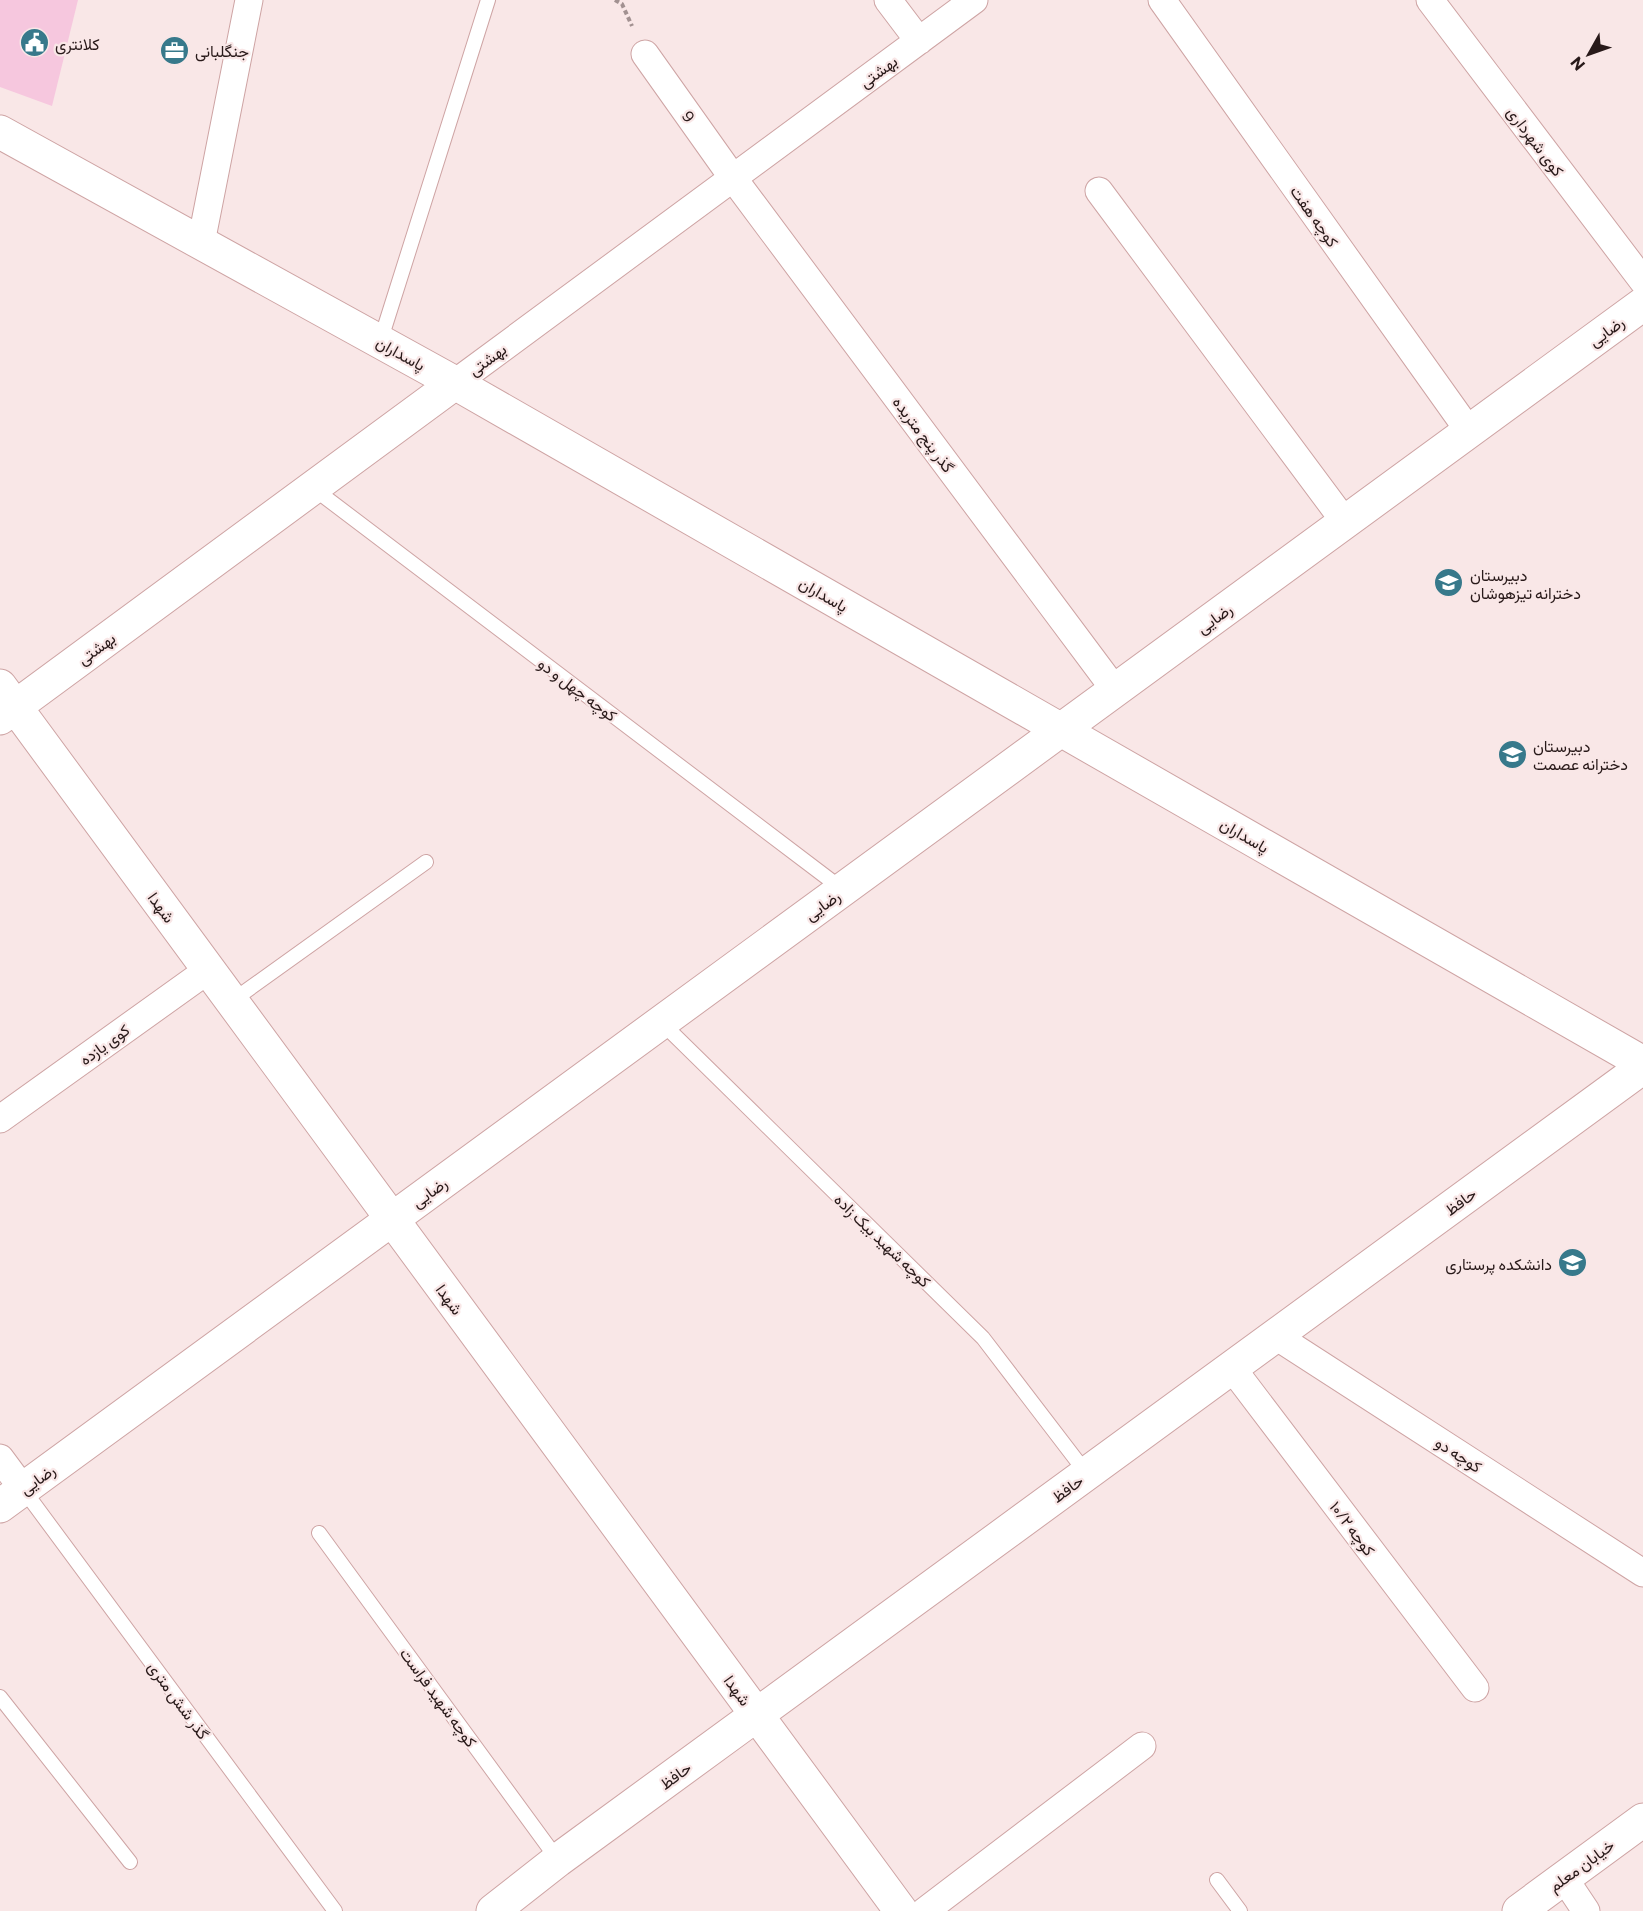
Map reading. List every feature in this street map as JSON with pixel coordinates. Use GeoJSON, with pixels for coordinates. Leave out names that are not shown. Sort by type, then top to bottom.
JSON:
{"type":"FeatureCollection","features":[{"type":"Feature","properties":{"kind":"street"},"geometry":{"type":"LineString","coordinates":[[201,243],[249,0]]}},
{"type":"Feature","properties":{"kind":"street"},"geometry":{"type":"LineString","coordinates":[[888,0],[918,41]]}},
{"type":"Feature","properties":{"kind":"street","name":"بهشتی"},"geometry":{"type":"LineString","coordinates":[[5,704],[313,488],[974,0]]}},
{"type":"Feature","properties":{"kind":"street","name":"کوچه هفت"},"geometry":{"type":"LineString","coordinates":[[1162,0],[1469,431]]}},
{"type":"Feature","properties":{"kind":"street","name":"کوی شهرداری"},"geometry":{"type":"LineString","coordinates":[[1430,0],[1643,281]]}},
{"type":"Feature","properties":{"kind":"street","name":"9"},"geometry":{"type":"LineString","coordinates":[[645,54],[733,178]]}},
{"type":"Feature","properties":{"kind":"street","name":"پاسداران"},"geometry":{"type":"LineString","coordinates":[[0,132],[455,383],[1643,1065]]}},
{"type":"Feature","properties":{"kind":"street","name":"گذر پنج متریده"},"geometry":{"type":"LineString","coordinates":[[733,178],[1115,690]]}},
{"type":"Feature","properties":{"kind":"street"},"geometry":{"type":"LineString","coordinates":[[1099,191],[1345,522]]}},
{"type":"Feature","properties":{"kind":"street","name":"رضایی"},"geometry":{"type":"LineString","coordinates":[[12,1497],[1643,304]]}},
{"type":"Feature","properties":{"kind":"street","name":"شهدا"},"geometry":{"type":"LineString","coordinates":[[5,704],[232,1001],[901,1911]]}},
{"type":"Feature","properties":{"kind":"street","name":"کوی یازده"},"geometry":{"type":"LineString","coordinates":[[0,1119],[208,970]]}},
{"type":"Feature","properties":{"kind":"street","name":"حافظ"},"geometry":{"type":"LineString","coordinates":[[493,1911],[558,1860],[1643,1065]]}},
{"type":"Feature","properties":{"kind":"street","name":"کوچه دو"},"geometry":{"type":"LineString","coordinates":[[1276,1336],[1643,1573]]}},
{"type":"Feature","properties":{"kind":"street","name":"کوچه ۱۰/۲"},"geometry":{"type":"LineString","coordinates":[[1232,1368],[1475,1688]]}},
{"type":"Feature","properties":{"kind":"street"},"geometry":{"type":"LineString","coordinates":[[0,1458],[12,1497]]}},
{"type":"Feature","properties":{"kind":"street"},"geometry":{"type":"LineString","coordinates":[[925,1911],[1142,1746]]}},
{"type":"Feature","properties":{"kind":"street","name":"خیابان معلم"},"geometry":{"type":"LineString","coordinates":[[1520,1911],[1643,1820]]}},
{"type":"Feature","properties":{"kind":"street"},"geometry":{"type":"LineString","coordinates":[[1564,1878],[1586,1911]]}},
{"type":"Feature","properties":{"kind":"lane"},"geometry":{"type":"LineString","coordinates":[[380,342],[488,0]]}},
{"type":"Feature","properties":{"kind":"lane","name":"کوچه چهل و دو"},"geometry":{"type":"LineString","coordinates":[[313,488],[842,890]]}},
{"type":"Feature","properties":{"kind":"lane"},"geometry":{"type":"LineString","coordinates":[[232,1001],[426,862]]}},
{"type":"Feature","properties":{"kind":"lane","name":"کوچه شهید بیک زاده"},"geometry":{"type":"LineString","coordinates":[[661,1022],[983,1338],[1087,1474]]}},
{"type":"Feature","properties":{"kind":"lane","name":"گذر شش متری"},"geometry":{"type":"LineString","coordinates":[[12,1497],[335,1911]]}},
{"type":"Feature","properties":{"kind":"lane","name":"کوچه شهید فراست"},"geometry":{"type":"LineString","coordinates":[[319,1533],[558,1860]]}},
{"type":"Feature","properties":{"kind":"lane"},"geometry":{"type":"LineString","coordinates":[[0,1697],[130,1862]]}},
{"type":"Feature","properties":{"kind":"lane"},"geometry":{"type":"LineString","coordinates":[[1217,1880],[1240,1911]]}},
{"type":"Feature","properties":{"kind":"building","name":"کلانتری"},"geometry":{"type":"Polygon","coordinates":[[[0,0],[78,0],[52,106],[0,87],[0,0]]]}},
{"type":"Feature","properties":{"kind":"place","name":"کلانتری"},"geometry":{"type":"Point","coordinates":[34,43]}},
{"type":"Feature","properties":{"kind":"place","name":"جنگلبانی"},"geometry":{"type":"Point","coordinates":[174,50]}},
{"type":"Feature","properties":{"kind":"place","name":"دبیرستان دخترانه تیزهوشان"},"geometry":{"type":"Point","coordinates":[1449,583]}},
{"type":"Feature","properties":{"kind":"place","name":"دبیرستان دخترانه عصمت"},"geometry":{"type":"Point","coordinates":[1512,754]}},
{"type":"Feature","properties":{"kind":"place","name":"دانشکده پرستاری"},"geometry":{"type":"Point","coordinates":[1573,1263]}}]}
